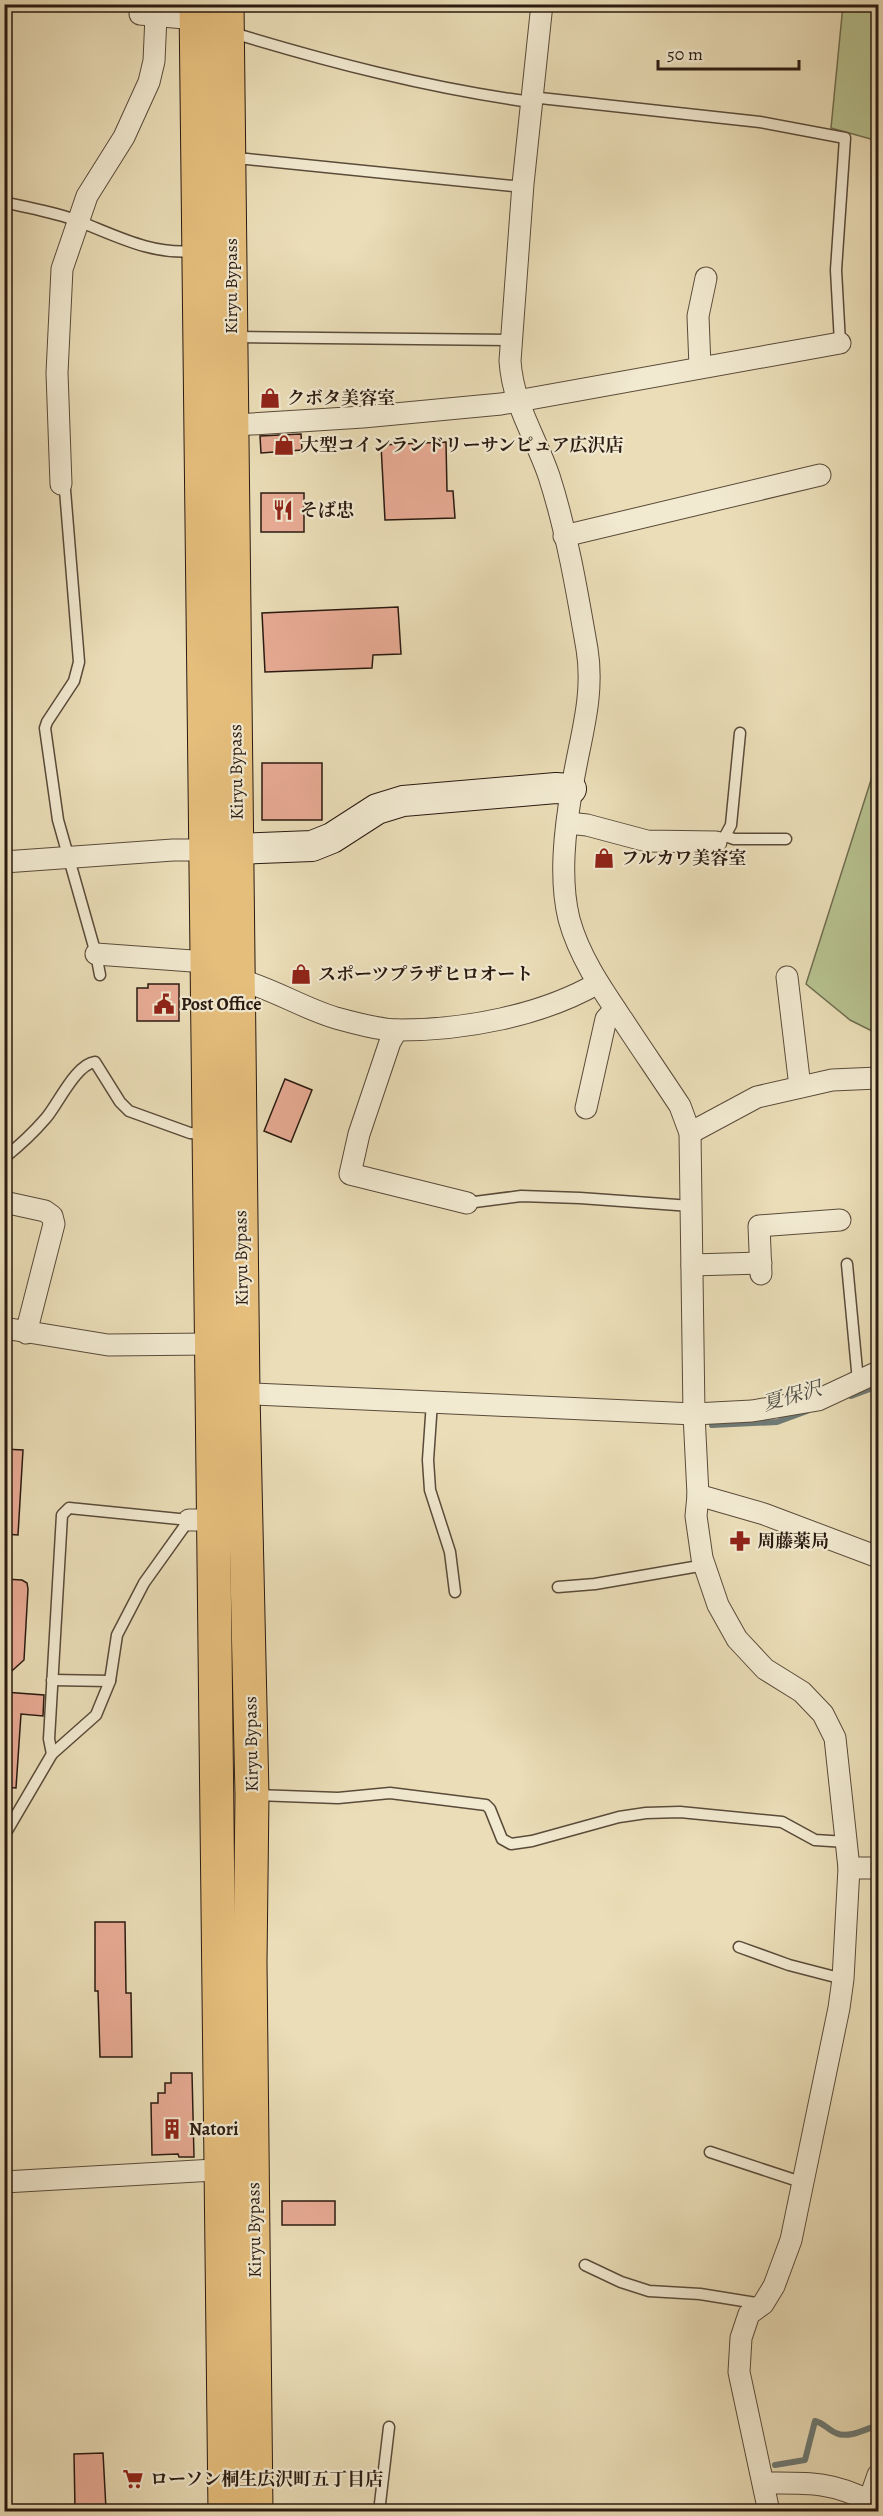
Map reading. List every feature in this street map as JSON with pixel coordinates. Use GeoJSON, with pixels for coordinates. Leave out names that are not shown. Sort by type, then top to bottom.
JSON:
{"type":"FeatureCollection","features":[{"type":"Feature","properties":{"kind":"highway","name":"Kiryu Bypass"},"geometry":{"type":"LineString","coordinates":[[212,18],[230,159],[231,337],[216,426]]}},
{"type":"Feature","properties":{"kind":"highway","name":"Kiryu Bypass"},"geometry":{"type":"LineString","coordinates":[[212,18],[198,251],[216,426],[221,850],[237,979],[227,1393],[252,1795],[250,1962],[256,2511]]}},
{"type":"Feature","properties":{"kind":"highway","name":"Kiryu Bypass"},"geometry":{"type":"LineString","coordinates":[[221,850],[206,962],[210,1344],[227,1393],[200,1520],[221,2169],[225,2511]]}},
{"type":"Feature","properties":{"kind":"street"},"geometry":{"type":"LineString","coordinates":[[542,4],[531,99],[510,340],[511,380],[517,401],[540,451],[564,536],[591,671],[585,728],[572,789],[568,823],[565,877],[569,918],[583,957],[680,1106],[690,1133],[694,1414],[698,1496],[696,1516],[705,1565],[718,1605],[737,1639],[765,1669],[802,1692],[823,1714],[835,1738],[849,1868],[843,1978],[804,2183],[782,2267],[763,2304],[748,2314],[741,2337],[739,2372],[769,2511]]}},
{"type":"Feature","properties":{"kind":"street"},"geometry":{"type":"LineString","coordinates":[[61,484],[57,373],[62,268],[87,196],[124,137],[149,82],[154,61],[144,12],[212,18]]}},
{"type":"Feature","properties":{"kind":"street"},"geometry":{"type":"LineString","coordinates":[[700,368],[698,316],[706,278]]}},
{"type":"Feature","properties":{"kind":"street"},"geometry":{"type":"LineString","coordinates":[[216,426],[363,417],[517,401],[840,343]]}},
{"type":"Feature","properties":{"kind":"street"},"geometry":{"type":"LineString","coordinates":[[564,536],[820,475]]}},
{"type":"Feature","properties":{"kind":"street"},"geometry":{"type":"LineString","coordinates":[[4,862],[173,850],[312,846],[332,838],[377,809],[402,801],[556,788],[572,789]]}},
{"type":"Feature","properties":{"kind":"street"},"geometry":{"type":"LineString","coordinates":[[568,823],[587,825],[647,841],[720,839]]}},
{"type":"Feature","properties":{"kind":"street"},"geometry":{"type":"LineString","coordinates":[[98,964],[206,962]]}},
{"type":"Feature","properties":{"kind":"street"},"geometry":{"type":"LineString","coordinates":[[787,977],[800,1087]]}},
{"type":"Feature","properties":{"kind":"street"},"geometry":{"type":"LineString","coordinates":[[237,979],[256,984],[337,1018],[397,1030],[479,1025],[573,997],[598,983]]}},
{"type":"Feature","properties":{"kind":"street"},"geometry":{"type":"LineString","coordinates":[[586,1108],[606,1019],[615,1009]]}},
{"type":"Feature","properties":{"kind":"street"},"geometry":{"type":"LineString","coordinates":[[397,1030],[359,1134],[350,1174],[467,1203]]}},
{"type":"Feature","properties":{"kind":"street"},"geometry":{"type":"LineString","coordinates":[[690,1133],[757,1097],[832,1080],[879,1078]]}},
{"type":"Feature","properties":{"kind":"street"},"geometry":{"type":"LineString","coordinates":[[4,1202],[45,1211],[52,1216],[54,1224],[26,1333]]}},
{"type":"Feature","properties":{"kind":"street"},"geometry":{"type":"LineString","coordinates":[[692,1264],[761,1268],[759,1226],[840,1220]]}},
{"type":"Feature","properties":{"kind":"street"},"geometry":{"type":"LineString","coordinates":[[4,1328],[108,1345],[210,1344]]}},
{"type":"Feature","properties":{"kind":"street"},"geometry":{"type":"LineString","coordinates":[[227,1393],[694,1414],[752,1412],[818,1401],[879,1372]]}},
{"type":"Feature","properties":{"kind":"street"},"geometry":{"type":"LineString","coordinates":[[698,1496],[764,1514],[879,1557]]}},
{"type":"Feature","properties":{"kind":"street"},"geometry":{"type":"LineString","coordinates":[[849,1868],[879,1868]]}},
{"type":"Feature","properties":{"kind":"street"},"geometry":{"type":"LineString","coordinates":[[4,2182],[253,2168]]}},
{"type":"Feature","properties":{"kind":"street"},"geometry":{"type":"LineString","coordinates":[[764,2483],[818,2483],[837,2487],[869,2502],[879,2475]]}},
{"type":"Feature","properties":{"kind":"lane"},"geometry":{"type":"LineString","coordinates":[[212,18],[310,56],[397,78],[488,96],[760,123],[845,138],[836,270],[840,343]]}},
{"type":"Feature","properties":{"kind":"lane"},"geometry":{"type":"LineString","coordinates":[[230,159],[523,187]]}},
{"type":"Feature","properties":{"kind":"lane"},"geometry":{"type":"LineString","coordinates":[[4,202],[77,221],[146,248],[163,252],[198,251]]}},
{"type":"Feature","properties":{"kind":"lane"},"geometry":{"type":"LineString","coordinates":[[231,337],[510,340]]}},
{"type":"Feature","properties":{"kind":"lane"},"geometry":{"type":"LineString","coordinates":[[61,484],[65,490],[79,662],[74,681],[45,728],[58,820],[98,964]]}},
{"type":"Feature","properties":{"kind":"lane"},"geometry":{"type":"LineString","coordinates":[[720,839],[731,825],[740,732]]}},
{"type":"Feature","properties":{"kind":"lane"},"geometry":{"type":"LineString","coordinates":[[720,839],[786,839]]}},
{"type":"Feature","properties":{"kind":"lane"},"geometry":{"type":"LineString","coordinates":[[4,1158],[46,1118],[77,1074],[90,1062],[95,1062],[120,1102],[129,1111],[190,1133],[208,1134]]}},
{"type":"Feature","properties":{"kind":"lane"},"geometry":{"type":"LineString","coordinates":[[467,1203],[521,1196],[691,1206]]}},
{"type":"Feature","properties":{"kind":"lane"},"geometry":{"type":"LineString","coordinates":[[847,1264],[858,1382]]}},
{"type":"Feature","properties":{"kind":"lane"},"geometry":{"type":"LineString","coordinates":[[432,1402],[428,1460],[430,1490],[450,1552],[455,1592]]}},
{"type":"Feature","properties":{"kind":"lane"},"geometry":{"type":"LineString","coordinates":[[52,1754],[49,1739],[52,1680],[62,1515],[65,1510],[69,1508],[200,1520]]}},
{"type":"Feature","properties":{"kind":"lane"},"geometry":{"type":"LineString","coordinates":[[4,1836],[52,1754],[96,1715],[110,1681],[114,1647],[126,1617],[154,1567],[200,1520]]}},
{"type":"Feature","properties":{"kind":"lane"},"geometry":{"type":"LineString","coordinates":[[558,1587],[595,1584],[705,1565]]}},
{"type":"Feature","properties":{"kind":"lane"},"geometry":{"type":"LineString","coordinates":[[52,1680],[110,1681]]}},
{"type":"Feature","properties":{"kind":"lane"},"geometry":{"type":"LineString","coordinates":[[252,1795],[338,1798],[390,1793],[486,1805],[490,1809],[502,1839],[511,1844],[548,1838],[619,1817],[645,1813],[680,1812],[782,1822],[815,1840],[846,1842]]}},
{"type":"Feature","properties":{"kind":"lane"},"geometry":{"type":"LineString","coordinates":[[739,1947],[789,1965],[843,1978]]}},
{"type":"Feature","properties":{"kind":"lane"},"geometry":{"type":"LineString","coordinates":[[710,2152],[804,2183]]}},
{"type":"Feature","properties":{"kind":"lane"},"geometry":{"type":"LineString","coordinates":[[585,2265],[621,2282],[649,2291],[700,2294],[763,2304]]}},
{"type":"Feature","properties":{"kind":"lane"},"geometry":{"type":"LineString","coordinates":[[379,2511],[388,2427]]}},
{"type":"Feature","properties":{"kind":"green space"},"geometry":{"type":"Polygon","coordinates":[[[843,5],[878,5],[878,141],[831,128],[843,5]]]}},
{"type":"Feature","properties":{"kind":"green space"},"geometry":{"type":"Polygon","coordinates":[[[878,758],[878,1034],[850,1020],[806,984],[878,758]]]}},
{"type":"Feature","properties":{"kind":"building"},"geometry":{"type":"Polygon","coordinates":[[[301,434],[302,450],[261,453],[260,436],[301,434]]]}},
{"type":"Feature","properties":{"kind":"building"},"geometry":{"type":"Polygon","coordinates":[[[446,442],[447,491],[453,491],[455,518],[385,520],[381,445],[446,442]]]}},
{"type":"Feature","properties":{"kind":"building"},"geometry":{"type":"Polygon","coordinates":[[[261,493],[304,493],[304,532],[261,532],[261,493]]]}},
{"type":"Feature","properties":{"kind":"building"},"geometry":{"type":"Polygon","coordinates":[[[398,607],[401,654],[373,655],[372,668],[265,672],[262,613],[398,607]]]}},
{"type":"Feature","properties":{"kind":"building"},"geometry":{"type":"Polygon","coordinates":[[[262,763],[322,763],[322,820],[262,820],[262,763]]]}},
{"type":"Feature","properties":{"kind":"building"},"geometry":{"type":"Polygon","coordinates":[[[148,984],[179,984],[179,1021],[137,1021],[137,988],[148,988],[148,984]]]}},
{"type":"Feature","properties":{"kind":"building"},"geometry":{"type":"Polygon","coordinates":[[[285,1079],[312,1090],[291,1142],[264,1131],[285,1079]]]}},
{"type":"Feature","properties":{"kind":"building"},"geometry":{"type":"Polygon","coordinates":[[[4,1449],[23,1450],[18,1535],[4,1534],[4,1449]]]}},
{"type":"Feature","properties":{"kind":"building"},"geometry":{"type":"Polygon","coordinates":[[[4,1579],[22,1580],[27,1583],[28,1589],[24,1660],[4,1678],[4,1579]]]}},
{"type":"Feature","properties":{"kind":"building"},"geometry":{"type":"Polygon","coordinates":[[[4,1692],[44,1695],[43,1716],[21,1714],[16,1788],[4,1787],[4,1692]]]}},
{"type":"Feature","properties":{"kind":"building"},"geometry":{"type":"Polygon","coordinates":[[[95,1922],[125,1922],[126,1993],[131,1993],[132,2057],[100,2057],[98,1991],[95,1991],[95,1922]]]}},
{"type":"Feature","properties":{"kind":"building","name":"Natori"},"geometry":{"type":"Polygon","coordinates":[[[171,2073],[192,2073],[194,2157],[179,2157],[178,2154],[152,2155],[151,2103],[158,2103],[158,2093],[165,2093],[165,2083],[171,2083],[171,2073]]]}},
{"type":"Feature","properties":{"kind":"building"},"geometry":{"type":"Polygon","coordinates":[[[282,2201],[335,2201],[335,2225],[282,2225],[282,2201]]]}},
{"type":"Feature","properties":{"kind":"building"},"geometry":{"type":"Polygon","coordinates":[[[103,2453],[106,2509],[75,2509],[74,2454],[103,2453]]]}},
{"type":"Feature","properties":{"kind":"waterway","name":"夏保沢"},"geometry":{"type":"LineString","coordinates":[[851,1396],[878,1386]]}},
{"type":"Feature","properties":{"kind":"waterway","name":"夏保沢"},"geometry":{"type":"LineString","coordinates":[[712,1425],[777,1422],[807,1411]]}},
{"type":"Feature","properties":{"kind":"waterway"},"geometry":{"type":"LineString","coordinates":[[775,2465],[805,2460],[815,2421],[841,2435],[857,2433],[878,2425]]}},
{"type":"Feature","properties":{"kind":"place","name":"クボタ美容室"},"geometry":{"type":"Point","coordinates":[270,398]}},
{"type":"Feature","properties":{"kind":"place","name":"大型コインランドリーサンピュア広沢店"},"geometry":{"type":"Point","coordinates":[284,445]}},
{"type":"Feature","properties":{"kind":"place","name":"そば忠"},"geometry":{"type":"Point","coordinates":[283,510]}},
{"type":"Feature","properties":{"kind":"place","name":"フルカワ美容室"},"geometry":{"type":"Point","coordinates":[604,858]}},
{"type":"Feature","properties":{"kind":"place","name":"スポーツプラザヒロオート"},"geometry":{"type":"Point","coordinates":[301,974]}},
{"type":"Feature","properties":{"kind":"place","name":"Post Office"},"geometry":{"type":"Point","coordinates":[164,1004]}},
{"type":"Feature","properties":{"kind":"place","name":"周藤薬局"},"geometry":{"type":"Point","coordinates":[740,1541]}},
{"type":"Feature","properties":{"kind":"place","name":"Natori"},"geometry":{"type":"Point","coordinates":[172,2129]}},
{"type":"Feature","properties":{"kind":"place","name":"ローソン桐生広沢町五丁目店"},"geometry":{"type":"Point","coordinates":[133,2479]}}]}
